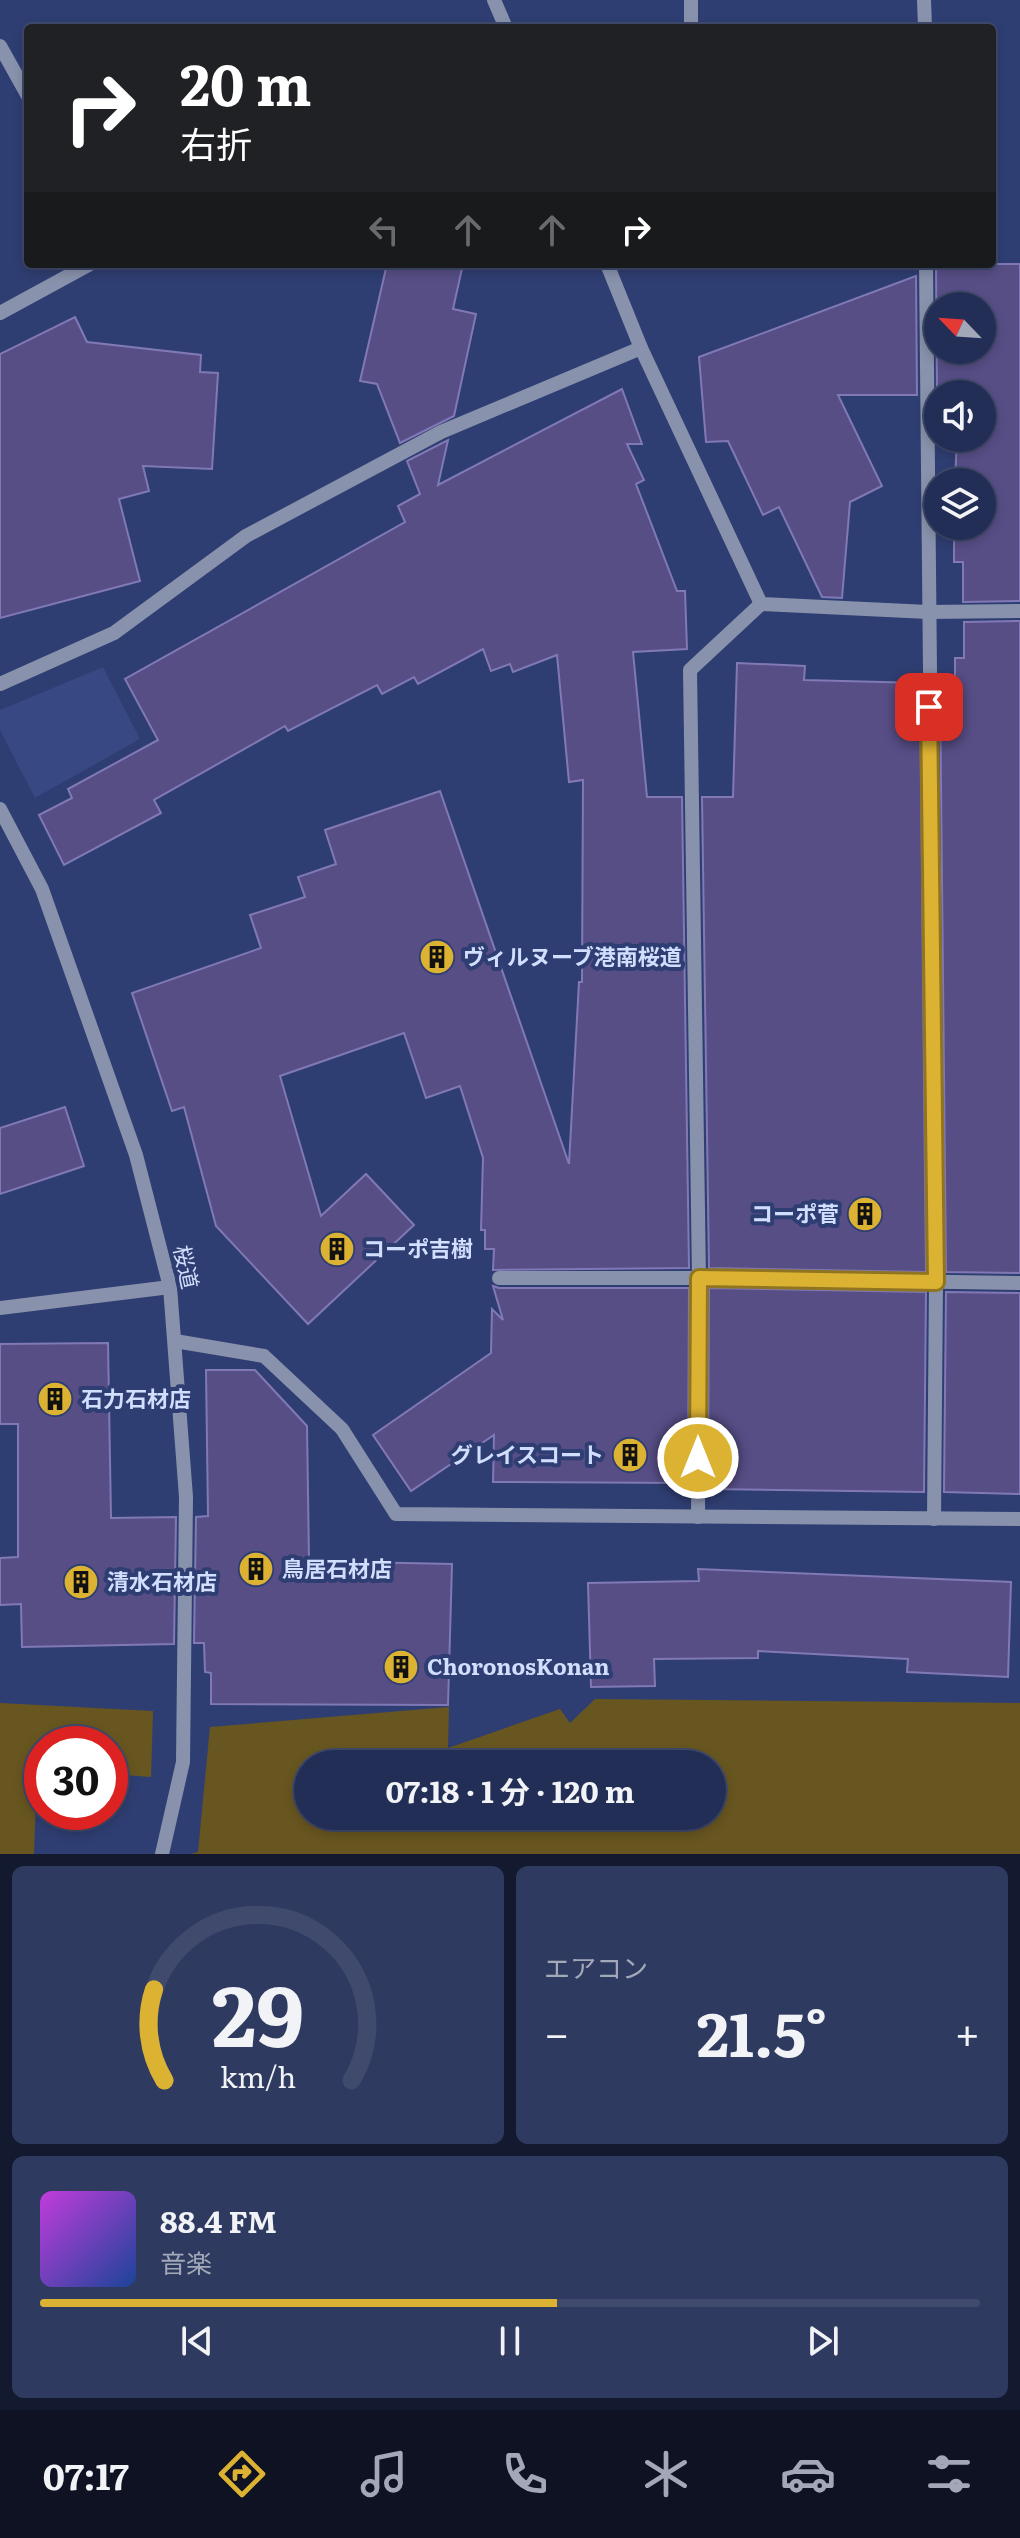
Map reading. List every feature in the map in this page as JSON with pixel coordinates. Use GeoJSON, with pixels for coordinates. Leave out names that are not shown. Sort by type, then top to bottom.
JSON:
{"type":"FeatureCollection","features":[{"type":"Feature","properties":{"kind":"street"},"geometry":{"type":"LineString","coordinates":[[494,0],[504,24]]}},
{"type":"Feature","properties":{"kind":"street"},"geometry":{"type":"LineString","coordinates":[[691,0],[691,24]]}},
{"type":"Feature","properties":{"kind":"street"},"geometry":{"type":"LineString","coordinates":[[924,0],[925,24]]}},
{"type":"Feature","properties":{"kind":"street"},"geometry":{"type":"LineString","coordinates":[[0,46],[24,89]]}},
{"type":"Feature","properties":{"kind":"street"},"geometry":{"type":"LineString","coordinates":[[0,313],[83,268]]}},
{"type":"Feature","properties":{"kind":"street"},"geometry":{"type":"LineString","coordinates":[[609,268],[641,348],[761,604]]}},
{"type":"Feature","properties":{"kind":"street"},"geometry":{"type":"LineString","coordinates":[[926,268],[936,1282],[934,1519]]}},
{"type":"Feature","properties":{"kind":"street"},"geometry":{"type":"LineString","coordinates":[[0,684],[114,633],[246,536],[441,432],[641,348]]}},
{"type":"Feature","properties":{"kind":"street"},"geometry":{"type":"LineString","coordinates":[[698,1517],[699,1278],[690,670],[761,604],[928,612],[1020,611]]}},
{"type":"Feature","properties":{"kind":"street","name":"桜道"},"geometry":{"type":"LineString","coordinates":[[0,809],[42,889],[136,1155],[170,1287],[186,1497],[183,1762],[162,1854]]}},
{"type":"Feature","properties":{"kind":"street"},"geometry":{"type":"LineString","coordinates":[[499,1278],[1020,1283]]}},
{"type":"Feature","properties":{"kind":"street"},"geometry":{"type":"LineString","coordinates":[[0,1308],[170,1287]]}},
{"type":"Feature","properties":{"kind":"street"},"geometry":{"type":"LineString","coordinates":[[175,1341],[264,1356],[342,1429],[396,1514],[1020,1519]]}},
{"type":"Feature","properties":{"kind":"shaded area"},"geometry":{"type":"Polygon","coordinates":[[[103,667],[140,739],[35,798],[0,730],[0,710],[103,667]]]}},
{"type":"Feature","properties":{"kind":"shaded area"},"geometry":{"type":"Polygon","coordinates":[[[595,1699],[1020,1703],[1020,1854],[190,1854],[198,1852],[210,1727],[449,1707],[448,1748],[560,1709],[570,1723],[595,1699]]]}},
{"type":"Feature","properties":{"kind":"shaded area"},"geometry":{"type":"Polygon","coordinates":[[[0,1703],[153,1711],[151,1777],[128,1775],[128,1726],[24,1726],[24,1830],[35,1830],[34,1854],[0,1854],[0,1703]]]}},
{"type":"Feature","properties":{"kind":"building"},"geometry":{"type":"Polygon","coordinates":[[[996,264],[1020,264],[1020,601],[963,602],[963,562],[954,562],[954,540],[996,540],[996,468],[956,468],[956,452],[996,452],[996,380],[937,380],[937,364],[996,364],[996,292],[936,292],[936,268],[996,268],[996,264]]]}},
{"type":"Feature","properties":{"kind":"building"},"geometry":{"type":"Polygon","coordinates":[[[386,268],[462,268],[453,309],[476,314],[454,416],[400,443],[377,384],[360,381],[386,268]]]}},
{"type":"Feature","properties":{"kind":"building"},"geometry":{"type":"Polygon","coordinates":[[[916,276],[917,395],[838,395],[882,486],[850,502],[842,598],[822,597],[779,507],[763,515],[728,441],[706,442],[699,357],[916,276]]]}},
{"type":"Feature","properties":{"kind":"building"},"geometry":{"type":"Polygon","coordinates":[[[75,317],[87,342],[201,355],[200,372],[218,373],[212,469],[143,466],[149,491],[119,499],[140,581],[0,618],[0,354],[75,317]]]}},
{"type":"Feature","properties":{"kind":"building"},"geometry":{"type":"Polygon","coordinates":[[[622,389],[642,444],[627,444],[644,480],[636,484],[677,591],[685,591],[687,649],[633,652],[647,797],[682,797],[689,1268],[493,1270],[494,1249],[485,1249],[485,1230],[481,1230],[483,1158],[460,1086],[426,1098],[404,1033],[280,1076],[321,1216],[366,1174],[414,1225],[308,1324],[216,1226],[184,1107],[172,1111],[132,993],[261,948],[250,915],[305,897],[298,877],[336,864],[325,830],[440,791],[569,1164],[579,982],[582,982],[583,780],[569,782],[557,655],[513,672],[510,664],[491,671],[483,649],[418,684],[414,677],[382,694],[377,685],[288,731],[285,726],[154,800],[161,813],[64,865],[39,815],[72,798],[68,789],[158,740],[125,679],[405,522],[398,506],[420,494],[407,461],[448,440],[438,485],[622,389]]]}},
{"type":"Feature","properties":{"kind":"building"},"geometry":{"type":"Polygon","coordinates":[[[1020,621],[1020,1273],[946,1272],[940,684],[955,684],[955,658],[964,658],[964,622],[1020,621]]]}},
{"type":"Feature","properties":{"kind":"building"},"geometry":{"type":"Polygon","coordinates":[[[737,663],[805,666],[804,680],[920,683],[926,1272],[709,1268],[702,797],[733,797],[737,663]]]}},
{"type":"Feature","properties":{"kind":"building"},"geometry":{"type":"Polygon","coordinates":[[[65,1107],[84,1166],[0,1194],[0,1128],[65,1107]]]}},
{"type":"Feature","properties":{"kind":"building"},"geometry":{"type":"Polygon","coordinates":[[[493,1286],[689,1288],[688,1483],[493,1482],[494,1435],[411,1491],[373,1435],[491,1353],[492,1309],[503,1320],[493,1286]]]}},
{"type":"Feature","properties":{"kind":"building"},"geometry":{"type":"Polygon","coordinates":[[[709,1288],[926,1292],[924,1492],[708,1489],[709,1288]]]}},
{"type":"Feature","properties":{"kind":"building"},"geometry":{"type":"Polygon","coordinates":[[[946,1292],[1020,1293],[1020,1494],[944,1492],[946,1292]]]}},
{"type":"Feature","properties":{"kind":"building"},"geometry":{"type":"Polygon","coordinates":[[[108,1343],[111,1518],[176,1517],[174,1644],[22,1647],[21,1604],[0,1605],[0,1558],[18,1557],[18,1424],[0,1424],[0,1344],[108,1343]]]}},
{"type":"Feature","properties":{"kind":"building"},"geometry":{"type":"Polygon","coordinates":[[[206,1370],[255,1370],[307,1426],[309,1561],[452,1564],[448,1705],[211,1704],[211,1673],[205,1672],[204,1643],[194,1643],[196,1517],[208,1516],[206,1370]]]}},
{"type":"Feature","properties":{"kind":"building"},"geometry":{"type":"Polygon","coordinates":[[[698,1569],[1011,1582],[1008,1677],[907,1672],[908,1659],[758,1651],[758,1658],[654,1659],[655,1686],[591,1687],[588,1583],[699,1581],[698,1569]]]}},
{"type":"Feature","properties":{"kind":"place","name":"ヴィルヌーブ港南桜道"},"geometry":{"type":"Point","coordinates":[437,957]}},
{"type":"Feature","properties":{"kind":"place","name":"コーポ菅"},"geometry":{"type":"Point","coordinates":[865,1214]}},
{"type":"Feature","properties":{"kind":"place","name":"コーポ吉樹"},"geometry":{"type":"Point","coordinates":[337,1249]}},
{"type":"Feature","properties":{"kind":"place","name":"石力石材店"},"geometry":{"type":"Point","coordinates":[55,1399]}},
{"type":"Feature","properties":{"kind":"place","name":"グレイスコート"},"geometry":{"type":"Point","coordinates":[630,1455]}},
{"type":"Feature","properties":{"kind":"place","name":"鳥居石材店"},"geometry":{"type":"Point","coordinates":[256,1569]}},
{"type":"Feature","properties":{"kind":"place","name":"清水石材店"},"geometry":{"type":"Point","coordinates":[81,1582]}},
{"type":"Feature","properties":{"kind":"place","name":"ChoronosKonan"},"geometry":{"type":"Point","coordinates":[401,1667]}},
{"type":"Feature","properties":{"kind":"route"},"geometry":{"type":"LineString","coordinates":[[698,1458],[699,1278],[936,1282],[929,707]]}}]}
